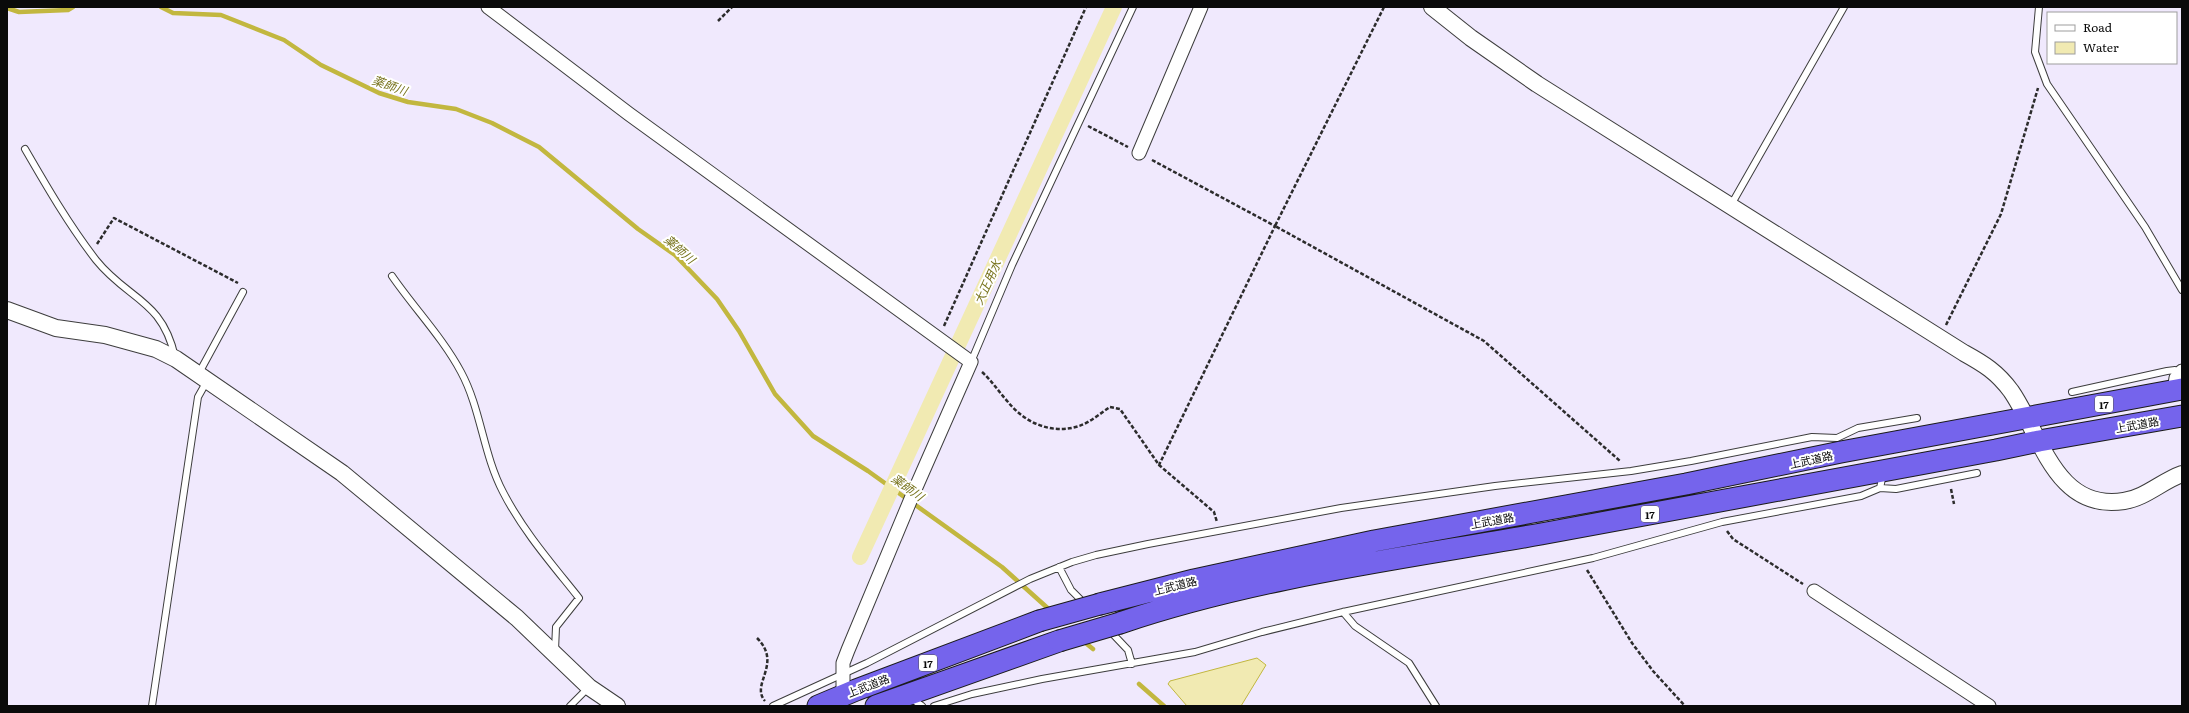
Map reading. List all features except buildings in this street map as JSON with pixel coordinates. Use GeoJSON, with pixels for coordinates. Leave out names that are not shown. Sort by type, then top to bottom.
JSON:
{"type":"FeatureCollection","features":[{"type":"Feature","properties":{"kind":"highway","name":"上武道路"},"geometry":{"type":"LineString","coordinates":[[818,706],[843,695],[1039,621],[1097,612],[1194,580],[1374,541],[1686,484],[1839,445],[2027,417],[2179,381]]}},
{"type":"Feature","properties":{"kind":"highway","name":"上武道路"},"geometry":{"type":"LineString","coordinates":[[876,706],[918,702],[1059,641],[1217,596],[1326,571],[1882,479],[2039,441],[2182,416]]}},
{"type":"Feature","properties":{"kind":"street"},"geometry":{"type":"LineString","coordinates":[[488,7],[629,114],[967,360],[848,650],[842,674],[843,695]]}},
{"type":"Feature","properties":{"kind":"street"},"geometry":{"type":"LineString","coordinates":[[1139,153],[1201,7]]}},
{"type":"Feature","properties":{"kind":"street"},"geometry":{"type":"LineString","coordinates":[[1432,7],[1471,38],[1537,84],[1940,338],[1989,367],[2010,390],[2027,417],[2055,471],[2063,481],[2082,495],[2111,502],[2125,501],[2136,498],[2170,478],[2182,474]]}},
{"type":"Feature","properties":{"kind":"street"},"geometry":{"type":"LineString","coordinates":[[7,310],[56,328],[105,335],[156,349],[176,359],[342,473],[517,618],[589,688],[617,706]]}},
{"type":"Feature","properties":{"kind":"street"},"geometry":{"type":"LineString","coordinates":[[1814,592],[1989,706]]}},
{"type":"Feature","properties":{"kind":"lane"},"geometry":{"type":"LineString","coordinates":[[967,360],[1133,7]]}},
{"type":"Feature","properties":{"kind":"lane"},"geometry":{"type":"LineString","coordinates":[[1731,206],[1844,7]]}},
{"type":"Feature","properties":{"kind":"lane"},"geometry":{"type":"LineString","coordinates":[[2038,7],[2035,52],[2047,84],[2145,227],[2182,290]]}},
{"type":"Feature","properties":{"kind":"lane"},"geometry":{"type":"LineString","coordinates":[[25,149],[55,201],[89,251],[114,278],[155,312],[171,339],[176,359]]}},
{"type":"Feature","properties":{"kind":"lane"},"geometry":{"type":"LineString","coordinates":[[392,276],[461,372],[469,391],[484,442],[503,492],[540,549],[579,598],[556,628],[555,656]]}},
{"type":"Feature","properties":{"kind":"lane"},"geometry":{"type":"LineString","coordinates":[[152,706],[198,397],[203,377],[243,292]]}},
{"type":"Feature","properties":{"kind":"lane"},"geometry":{"type":"LineString","coordinates":[[2072,392],[2175,370],[2179,381]]}},
{"type":"Feature","properties":{"kind":"lane"},"geometry":{"type":"LineString","coordinates":[[773,706],[867,664],[1002,592],[1059,567],[1096,555],[1219,530],[1436,494],[1631,471],[1691,461],[1812,437],[1839,445],[1858,428],[1917,418]]}},
{"type":"Feature","properties":{"kind":"lane"},"geometry":{"type":"LineString","coordinates":[[934,706],[972,694],[1195,652],[1262,632],[1343,612],[1582,561],[1722,522],[1862,496],[1882,479],[1896,489],[1977,473]]}},
{"type":"Feature","properties":{"kind":"lane"},"geometry":{"type":"LineString","coordinates":[[1059,567],[1071,590],[1097,612],[1128,650],[1132,664]]}},
{"type":"Feature","properties":{"kind":"lane"},"geometry":{"type":"LineString","coordinates":[[1343,612],[1354,626],[1409,663],[1436,706]]}},
{"type":"Feature","properties":{"kind":"lane"},"geometry":{"type":"LineString","coordinates":[[570,706],[589,688]]}},
{"type":"Feature","properties":{"kind":"path"},"geometry":{"type":"LineString","coordinates":[[718,21],[732,7]]}},
{"type":"Feature","properties":{"kind":"path"},"geometry":{"type":"LineString","coordinates":[[943,343],[1086,7]]}},
{"type":"Feature","properties":{"kind":"path"},"geometry":{"type":"LineString","coordinates":[[1159,465],[1275,226],[1384,7]]}},
{"type":"Feature","properties":{"kind":"path"},"geometry":{"type":"LineString","coordinates":[[1940,338],[2001,214],[2043,72]]}},
{"type":"Feature","properties":{"kind":"path"},"geometry":{"type":"LineString","coordinates":[[1079,121],[1275,226],[1484,342],[1631,471]]}},
{"type":"Feature","properties":{"kind":"path"},"geometry":{"type":"LineString","coordinates":[[89,251],[100,241],[114,218],[238,283],[243,292]]}},
{"type":"Feature","properties":{"kind":"path"},"geometry":{"type":"LineString","coordinates":[[967,360],[990,379],[1008,403],[1025,419],[1052,430],[1079,426],[1110,407],[1120,409],[1159,465],[1214,512],[1219,530]]}},
{"type":"Feature","properties":{"kind":"path"},"geometry":{"type":"LineString","coordinates":[[1949,478],[1954,504]]}},
{"type":"Feature","properties":{"kind":"path"},"geometry":{"type":"LineString","coordinates":[[1722,522],[1733,539],[1814,592]]}},
{"type":"Feature","properties":{"kind":"path"},"geometry":{"type":"LineString","coordinates":[[1582,561],[1632,643],[1653,671],[1685,706]]}},
{"type":"Feature","properties":{"kind":"path"},"geometry":{"type":"LineString","coordinates":[[757,638],[767,651],[768,663],[761,690],[762,698],[769,706]]}},
{"type":"Feature","properties":{"kind":"water"},"geometry":{"type":"Polygon","coordinates":[[[1257,658],[1266,665],[1241,706],[1187,706],[1168,684],[1170,681],[1257,658]]]}},
{"type":"Feature","properties":{"kind":"waterway","name":"薬師川"},"geometry":{"type":"LineString","coordinates":[[7,8],[19,12],[68,10],[73,7]]}},
{"type":"Feature","properties":{"kind":"waterway","name":"薬師川"},"geometry":{"type":"LineString","coordinates":[[161,7],[173,13],[221,15],[284,40],[321,65],[379,93],[408,102],[456,109],[492,123],[539,147],[638,229],[675,255],[717,299],[739,331],[775,394],[813,436],[868,471],[1002,567],[1052,612]]}},
{"type":"Feature","properties":{"kind":"waterway","name":"大正用水"},"geometry":{"type":"LineString","coordinates":[[860,557],[1114,7]]}},
{"type":"Feature","properties":{"kind":"waterway","name":"薬師川"},"geometry":{"type":"LineString","coordinates":[[1082,640],[1093,649]]}},
{"type":"Feature","properties":{"kind":"waterway","name":"薬師川"},"geometry":{"type":"LineString","coordinates":[[1139,684],[1164,706]]}}]}
